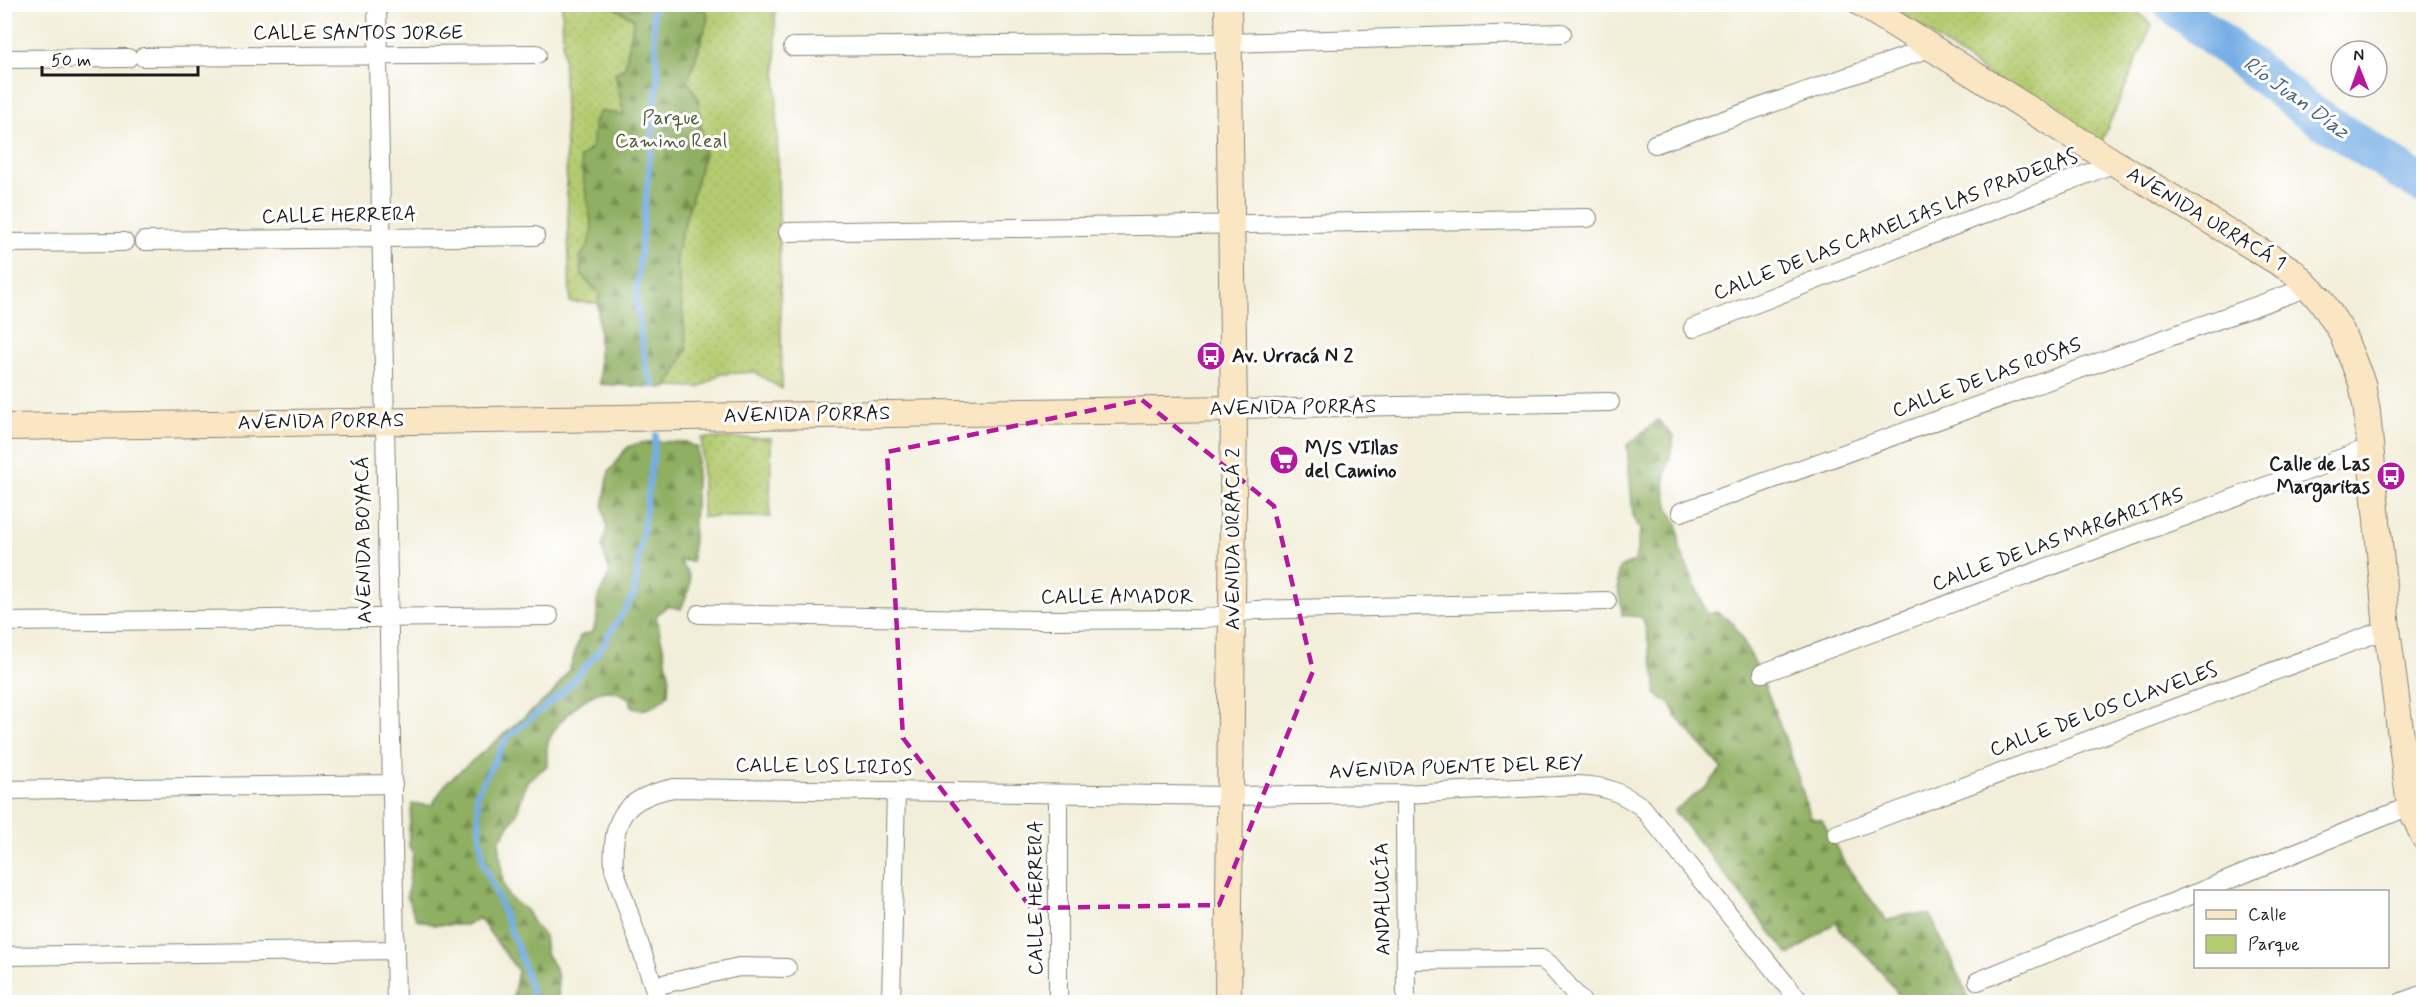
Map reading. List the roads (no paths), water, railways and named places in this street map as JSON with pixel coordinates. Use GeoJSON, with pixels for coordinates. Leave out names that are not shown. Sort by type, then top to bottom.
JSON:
{"type":"FeatureCollection","features":[{"type":"Feature","properties":{"kind":"street","name":"AVENIDA BOYACÁ"},"geometry":{"type":"LineString","coordinates":[[377,4],[396,1002]]}},
{"type":"Feature","properties":{"kind":"street","name":"AVENIDA URRACÁ 2"},"geometry":{"type":"LineString","coordinates":[[1228,4],[1234,409],[1228,1002]]}},
{"type":"Feature","properties":{"kind":"street","name":"AVENIDA URRACÁ 1"},"geometry":{"type":"LineString","coordinates":[[1862,4],[2115,163],[2270,255],[2291,270],[2321,300],[2340,331],[2362,383],[2387,629],[2410,806],[2424,837]]}},
{"type":"Feature","properties":{"kind":"street"},"geometry":{"type":"LineString","coordinates":[[794,47],[1228,43],[1562,33]]}},
{"type":"Feature","properties":{"kind":"street"},"geometry":{"type":"LineString","coordinates":[[1655,144],[1930,48]]}},
{"type":"Feature","properties":{"kind":"street","name":"CALLE SANTOS JORGE"},"geometry":{"type":"LineString","coordinates":[[4,59],[537,54]]}},
{"type":"Feature","properties":{"kind":"street","name":"CALLE DE LAS CAMELIAS LAS PRADERAS"},"geometry":{"type":"LineString","coordinates":[[1693,328],[2115,163]]}},
{"type":"Feature","properties":{"kind":"street"},"geometry":{"type":"LineString","coordinates":[[789,232],[1588,218]]}},
{"type":"Feature","properties":{"kind":"street","name":"CALLE HERRERA"},"geometry":{"type":"LineString","coordinates":[[144,241],[535,236]]}},
{"type":"Feature","properties":{"kind":"street"},"geometry":{"type":"LineString","coordinates":[[4,243],[124,242]]}},
{"type":"Feature","properties":{"kind":"street","name":"CALLE DE LAS ROSAS"},"geometry":{"type":"LineString","coordinates":[[1681,512],[2309,287]]}},
{"type":"Feature","properties":{"kind":"street","name":"AVENIDA PORRAS"},"geometry":{"type":"LineString","coordinates":[[4,427],[1610,402]]}},
{"type":"Feature","properties":{"kind":"street","name":"CALLE DE LAS MARGARITAS"},"geometry":{"type":"LineString","coordinates":[[1763,673],[2369,448]]}},
{"type":"Feature","properties":{"kind":"street","name":"CALLE AMADOR"},"geometry":{"type":"LineString","coordinates":[[699,614],[1042,620],[1201,619],[1255,610],[1607,601]]}},
{"type":"Feature","properties":{"kind":"street"},"geometry":{"type":"LineString","coordinates":[[4,622],[549,616]]}},
{"type":"Feature","properties":{"kind":"street","name":"CALLE DE LOS CLAVELES"},"geometry":{"type":"LineString","coordinates":[[1837,834],[2387,629]]}},
{"type":"Feature","properties":{"kind":"street"},"geometry":{"type":"LineString","coordinates":[[4,790],[393,784]]}},
{"type":"Feature","properties":{"kind":"street","name":"AVENIDA PUENTE DEL REY"},"geometry":{"type":"LineString","coordinates":[[1230,796],[1405,794],[1577,784],[1602,786],[1623,794],[1642,807],[1800,1002]]}},
{"type":"Feature","properties":{"kind":"street","name":"CALLE LOS LIRIOS"},"geometry":{"type":"LineString","coordinates":[[656,994],[614,869],[613,846],[616,827],[624,814],[637,801],[653,792],[674,788],[1230,796]]}},
{"type":"Feature","properties":{"kind":"street"},"geometry":{"type":"LineString","coordinates":[[891,1002],[896,791]]}},
{"type":"Feature","properties":{"kind":"street","name":"CALLE HERRERA"},"geometry":{"type":"LineString","coordinates":[[1058,794],[1058,1002]]}},
{"type":"Feature","properties":{"kind":"street","name":"ANDALUCÍA"},"geometry":{"type":"LineString","coordinates":[[1405,794],[1406,1002]]}},
{"type":"Feature","properties":{"kind":"street"},"geometry":{"type":"LineString","coordinates":[[2202,890],[2410,806]]}},
{"type":"Feature","properties":{"kind":"street"},"geometry":{"type":"LineString","coordinates":[[1978,981],[2194,893]]}},
{"type":"Feature","properties":{"kind":"street"},"geometry":{"type":"LineString","coordinates":[[4,956],[395,950]]}},
{"type":"Feature","properties":{"kind":"street"},"geometry":{"type":"LineString","coordinates":[[1407,960],[1541,959],[1549,964],[1582,1002]]}},
{"type":"Feature","properties":{"kind":"street"},"geometry":{"type":"LineString","coordinates":[[656,994],[739,967],[787,968]]}},
{"type":"Feature","properties":{"kind":"street"},"geometry":{"type":"LineString","coordinates":[[2402,1002],[2424,994]]}},
{"type":"Feature","properties":{"kind":"waterway"},"geometry":{"type":"LineString","coordinates":[[652,4],[658,77],[636,297],[646,369],[654,386]]}},
{"type":"Feature","properties":{"kind":"waterway","name":"Río Juan Díaz"},"geometry":{"type":"LineString","coordinates":[[2172,4],[2304,108],[2424,186]]}},
{"type":"Feature","properties":{"kind":"waterway"},"geometry":{"type":"LineString","coordinates":[[535,1002],[519,951],[482,859],[477,793],[507,738],[562,693],[599,651],[634,595],[656,435]]}},
{"type":"Feature","properties":{"kind":"place","name":"Av. Urracá N 2"},"geometry":{"type":"Point","coordinates":[1211,356]}},
{"type":"Feature","properties":{"kind":"place","name":"M/S VIllas del Camino"},"geometry":{"type":"Point","coordinates":[1284,460]}},
{"type":"Feature","properties":{"kind":"place","name":"Calle de Las Margaritas"},"geometry":{"type":"Point","coordinates":[2391,476]}},
{"type":"Feature","properties":{"kind":"park label","name":"Parque Camino Real"},"geometry":{"type":"Point","coordinates":[671,130]}}]}
